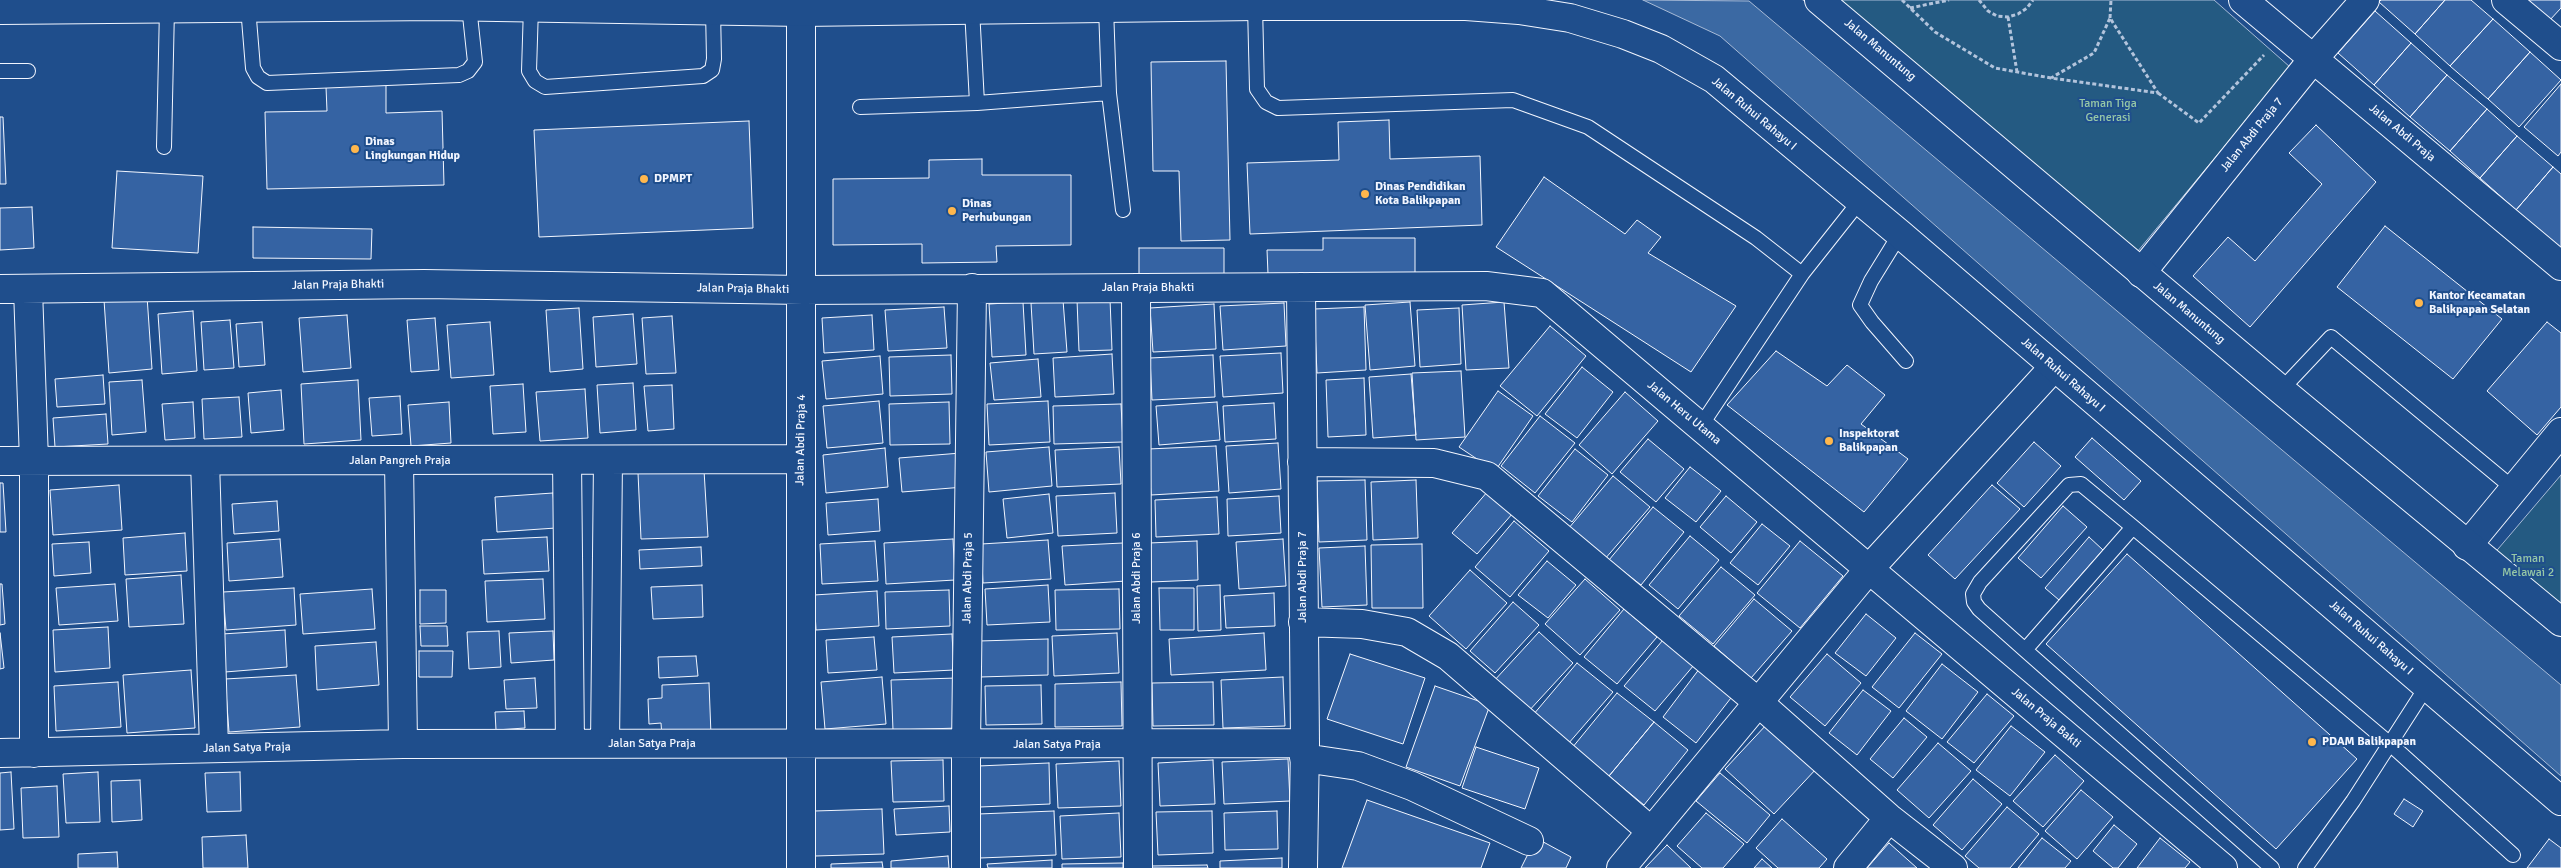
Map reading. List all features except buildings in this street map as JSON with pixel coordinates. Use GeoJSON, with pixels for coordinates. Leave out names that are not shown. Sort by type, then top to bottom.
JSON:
{"type":"FeatureCollection","features":[{"type":"Feature","properties":{"kind":"street","name":"Jalan Manuntung"},"geometry":{"type":"LineString","coordinates":[[1819,0],[2141,273],[2467,546],[2561,622]]}},
{"type":"Feature","properties":{"kind":"street","name":"Jalan Abdi Praja"},"geometry":{"type":"LineString","coordinates":[[2243,0],[2561,266]]}},
{"type":"Feature","properties":{"kind":"street","name":"Jalan Abdi Praja 7"},"geometry":{"type":"LineString","coordinates":[[2141,273],[2314,58],[2365,0]]}},
{"type":"Feature","properties":{"kind":"street"},"geometry":{"type":"LineString","coordinates":[[2506,0],[2561,46]]}},
{"type":"Feature","properties":{"kind":"street","name":"Jalan Ruhui Rahayu I"},"geometry":{"type":"LineString","coordinates":[[0,10],[469,6],[713,10],[801,6],[972,9],[1466,6],[1519,10],[1570,18],[1623,34],[1661,49],[1714,79],[1859,202],[1900,234],[2561,802]]}},
{"type":"Feature","properties":{"kind":"street","name":"Jalan Abdi Praja 4"},"geometry":{"type":"LineString","coordinates":[[801,6],[803,290],[800,459],[801,868]]}},
{"type":"Feature","properties":{"kind":"street","name":"Jalan Praja Bhakti"},"geometry":{"type":"LineString","coordinates":[[0,290],[424,284],[803,290],[1486,286]]}},
{"type":"Feature","properties":{"kind":"street","name":"Jalan Heru Utama"},"geometry":{"type":"LineString","coordinates":[[1486,286],[1542,294],[1869,568]]}},
{"type":"Feature","properties":{"kind":"street","name":"Jalan Abdi Praja 7"},"geometry":{"type":"LineString","coordinates":[[1301,287],[1305,751],[1303,868]]}},
{"type":"Feature","properties":{"kind":"street","name":"Jalan Abdi Praja 5"},"geometry":{"type":"LineString","coordinates":[[966,868],[972,288]]}},
{"type":"Feature","properties":{"kind":"street","name":"Jalan Abdi Praja 6"},"geometry":{"type":"LineString","coordinates":[[1136,288],[1138,868]]}},
{"type":"Feature","properties":{"kind":"street"},"geometry":{"type":"LineString","coordinates":[[28,289],[34,460],[34,753]]}},
{"type":"Feature","properties":{"kind":"street"},"geometry":{"type":"LineString","coordinates":[[1621,868],[1869,568],[2054,367]]}},
{"type":"Feature","properties":{"kind":"street"},"geometry":{"type":"LineString","coordinates":[[2467,546],[2561,432]]}},
{"type":"Feature","properties":{"kind":"street","name":"Jalan Pangreh Praja"},"geometry":{"type":"LineString","coordinates":[[0,461],[800,459]]}},
{"type":"Feature","properties":{"kind":"street"},"geometry":{"type":"LineString","coordinates":[[204,460],[214,748]]}},
{"type":"Feature","properties":{"kind":"street"},"geometry":{"type":"LineString","coordinates":[[567,460],[570,744]]}},
{"type":"Feature","properties":{"kind":"street"},"geometry":{"type":"LineString","coordinates":[[605,744],[608,460]]}},
{"type":"Feature","properties":{"kind":"street"},"geometry":{"type":"LineString","coordinates":[[399,461],[403,744]]}},
{"type":"Feature","properties":{"kind":"street"},"geometry":{"type":"LineString","coordinates":[[1302,462],[1434,463],[1487,476],[1759,703],[1889,818],[1953,868]]}},
{"type":"Feature","properties":{"kind":"street","name":"Jalan Praja Bakti"},"geometry":{"type":"LineString","coordinates":[[1869,568],[2223,868]]}},
{"type":"Feature","properties":{"kind":"street"},"geometry":{"type":"LineString","coordinates":[[1304,622],[1362,624],[1407,632],[1415,636],[1448,656],[1651,831]]}},
{"type":"Feature","properties":{"kind":"street","name":"Jalan Satya Praja"},"geometry":{"type":"LineString","coordinates":[[0,753],[403,744],[800,743],[966,745],[1137,744],[1305,751],[1358,766],[1412,786],[1529,841]]}},
{"type":"Feature","properties":{"kind":"street"},"geometry":{"type":"LineString","coordinates":[[1848,868],[1889,818]]}},
{"type":"Feature","properties":{"kind":"lane"},"geometry":{"type":"LineString","coordinates":[[248,7],[253,68],[258,77],[267,83],[459,75],[468,71],[475,62],[469,6]]}},
{"type":"Feature","properties":{"kind":"lane"},"geometry":{"type":"LineString","coordinates":[[1255,6],[1257,89],[1266,102],[1278,108],[1513,100],[1588,127],[1756,238],[1802,274]]}},
{"type":"Feature","properties":{"kind":"lane"},"geometry":{"type":"LineString","coordinates":[[531,7],[529,71],[535,81],[545,87],[703,76],[712,70],[714,59],[713,10]]}},
{"type":"Feature","properties":{"kind":"lane"},"geometry":{"type":"LineString","coordinates":[[164,147],[167,8]]}},
{"type":"Feature","properties":{"kind":"lane"},"geometry":{"type":"LineString","coordinates":[[1106,8],[1109,93],[1123,210]]}},
{"type":"Feature","properties":{"kind":"lane"},"geometry":{"type":"LineString","coordinates":[[972,9],[977,103]]}},
{"type":"Feature","properties":{"kind":"lane"},"geometry":{"type":"LineString","coordinates":[[0,71],[28,71]]}},
{"type":"Feature","properties":{"kind":"lane"},"geometry":{"type":"LineString","coordinates":[[860,107],[977,103],[1109,93]]}},
{"type":"Feature","properties":{"kind":"lane"},"geometry":{"type":"LineString","coordinates":[[1700,426],[1802,274],[1859,202]]}},
{"type":"Feature","properties":{"kind":"lane"},"geometry":{"type":"LineString","coordinates":[[1900,234],[1871,281],[1860,305],[1872,322],[1906,361]]}},
{"type":"Feature","properties":{"kind":"lane"},"geometry":{"type":"LineString","coordinates":[[2281,390],[2331,337],[2514,489]]}},
{"type":"Feature","properties":{"kind":"lane"},"geometry":{"type":"LineString","coordinates":[[2272,868],[1979,609],[1974,602],[1973,594],[1980,582],[2069,484],[2081,484],[2133,527],[2389,743],[2513,856]]}},
{"type":"Feature","properties":{"kind":"lane"},"geometry":{"type":"LineString","coordinates":[[2025,650],[2133,527]]}},
{"type":"Feature","properties":{"kind":"lane"},"geometry":{"type":"LineString","coordinates":[[2305,868],[2352,801],[2427,686]]}},
{"type":"Feature","properties":{"kind":"path"},"geometry":{"type":"LineString","coordinates":[[1902,0],[1934,32],[1995,68],[2158,93]]}},
{"type":"Feature","properties":{"kind":"path"},"geometry":{"type":"LineString","coordinates":[[1910,8],[1949,0]]}},
{"type":"Feature","properties":{"kind":"path"},"geometry":{"type":"LineString","coordinates":[[1979,0],[1988,11],[1998,16],[2008,17],[2018,14],[2027,8],[2033,0]]}},
{"type":"Feature","properties":{"kind":"path"},"geometry":{"type":"LineString","coordinates":[[2051,78],[2094,53],[2110,18],[2111,0]]}},
{"type":"Feature","properties":{"kind":"path"},"geometry":{"type":"LineString","coordinates":[[2008,17],[2017,72]]}},
{"type":"Feature","properties":{"kind":"path"},"geometry":{"type":"LineString","coordinates":[[2110,18],[2158,93],[2199,123],[2284,34]]}},
{"type":"Feature","properties":{"kind":"green space","name":"Taman Tiga Generasi"},"geometry":{"type":"Polygon","coordinates":[[[1803,0],[2214,0],[2290,67],[2123,269],[1803,0]]]}},
{"type":"Feature","properties":{"kind":"green space","name":"Taman Melawai 2"},"geometry":{"type":"Polygon","coordinates":[[[2561,475],[2561,637],[2481,569],[2561,475]]]}},
{"type":"Feature","properties":{"kind":"shaded area"},"geometry":{"type":"Polygon","coordinates":[[[1643,0],[1749,1],[2561,685],[2561,776],[1720,36],[1643,0]]]}},
{"type":"Feature","properties":{"kind":"place","name":"Dinas Lingkungan Hidup"},"geometry":{"type":"Point","coordinates":[355,149]}},
{"type":"Feature","properties":{"kind":"place","name":"DPMPT"},"geometry":{"type":"Point","coordinates":[644,179]}},
{"type":"Feature","properties":{"kind":"place","name":"Dinas Pendidikan Kota Balikpapan"},"geometry":{"type":"Point","coordinates":[1365,194]}},
{"type":"Feature","properties":{"kind":"place","name":"Dinas Perhubungan"},"geometry":{"type":"Point","coordinates":[952,211]}},
{"type":"Feature","properties":{"kind":"place","name":"Kantor Kecamatan Balikpapan Selatan"},"geometry":{"type":"Point","coordinates":[2419,303]}},
{"type":"Feature","properties":{"kind":"place","name":"Inspektorat Balikpapan"},"geometry":{"type":"Point","coordinates":[1829,441]}},
{"type":"Feature","properties":{"kind":"place","name":"PDAM Balikpapan"},"geometry":{"type":"Point","coordinates":[2312,742]}}]}
